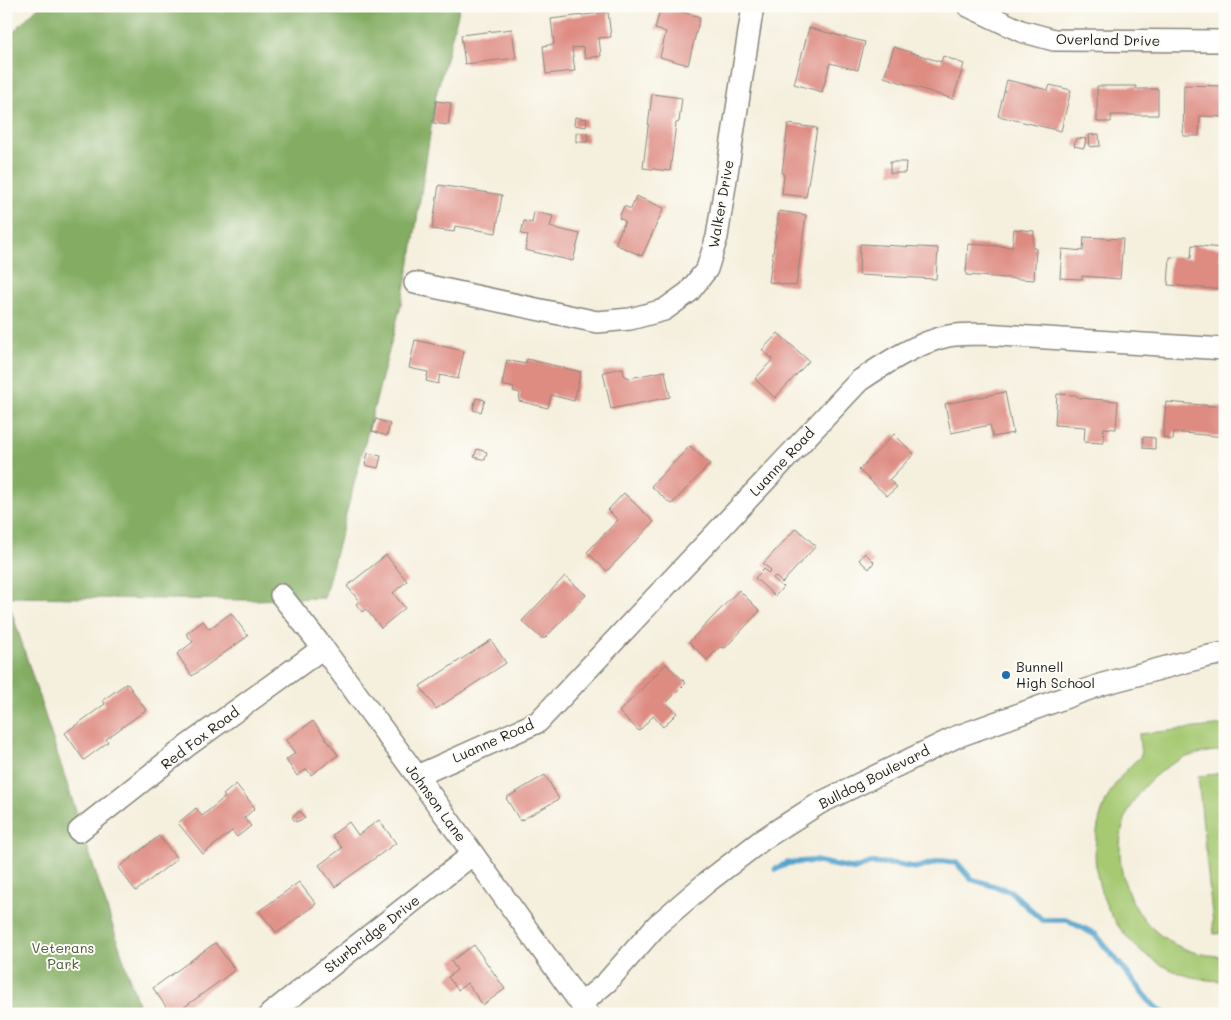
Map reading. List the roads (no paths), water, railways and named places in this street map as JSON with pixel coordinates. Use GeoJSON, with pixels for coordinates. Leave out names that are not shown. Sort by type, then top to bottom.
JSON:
{"type":"FeatureCollection","features":[{"type":"Feature","properties":{"kind":"street","name":"Walker Drive"},"geometry":{"type":"LineString","coordinates":[[415,283],[597,322],[630,319],[664,310],[689,292],[707,269],[717,237],[753,6]]}},
{"type":"Feature","properties":{"kind":"street","name":"Overland Drive"},"geometry":{"type":"LineString","coordinates":[[968,6],[1021,31],[1054,40],[1225,41]]}},
{"type":"Feature","properties":{"kind":"street","name":"Luanne Road"},"geometry":{"type":"LineString","coordinates":[[417,776],[538,722],[859,381],[886,363],[914,349],[948,336],[983,334],[1225,350]]}},
{"type":"Feature","properties":{"kind":"street","name":"Johnson Lane"},"geometry":{"type":"LineString","coordinates":[[282,595],[417,776],[585,1009]]}},
{"type":"Feature","properties":{"kind":"street","name":"Red Fox Road"},"geometry":{"type":"LineString","coordinates":[[79,831],[188,746],[323,648]]}},
{"type":"Feature","properties":{"kind":"street","name":"Bulldog Boulevard"},"geometry":{"type":"LineString","coordinates":[[585,1009],[657,925],[706,882],[762,840],[820,803],[956,736],[1103,684],[1225,653]]}},
{"type":"Feature","properties":{"kind":"street","name":"Sturbridge Drive"},"geometry":{"type":"LineString","coordinates":[[270,1014],[473,854]]}},
{"type":"Feature","properties":{"kind":"waterway"},"geometry":{"type":"LineString","coordinates":[[776,869],[788,863],[814,861],[854,869],[871,863],[895,864],[917,868],[941,861],[957,863],[971,879],[1010,891],[1042,920],[1068,920],[1096,935],[1152,1004],[1165,1014]]}},
{"type":"Feature","properties":{"kind":"place","name":"Bunnell High School"},"geometry":{"type":"Point","coordinates":[1006,675]}},
{"type":"Feature","properties":{"kind":"park label","name":"Veterans Park"},"geometry":{"type":"Point","coordinates":[63,956]}}]}
